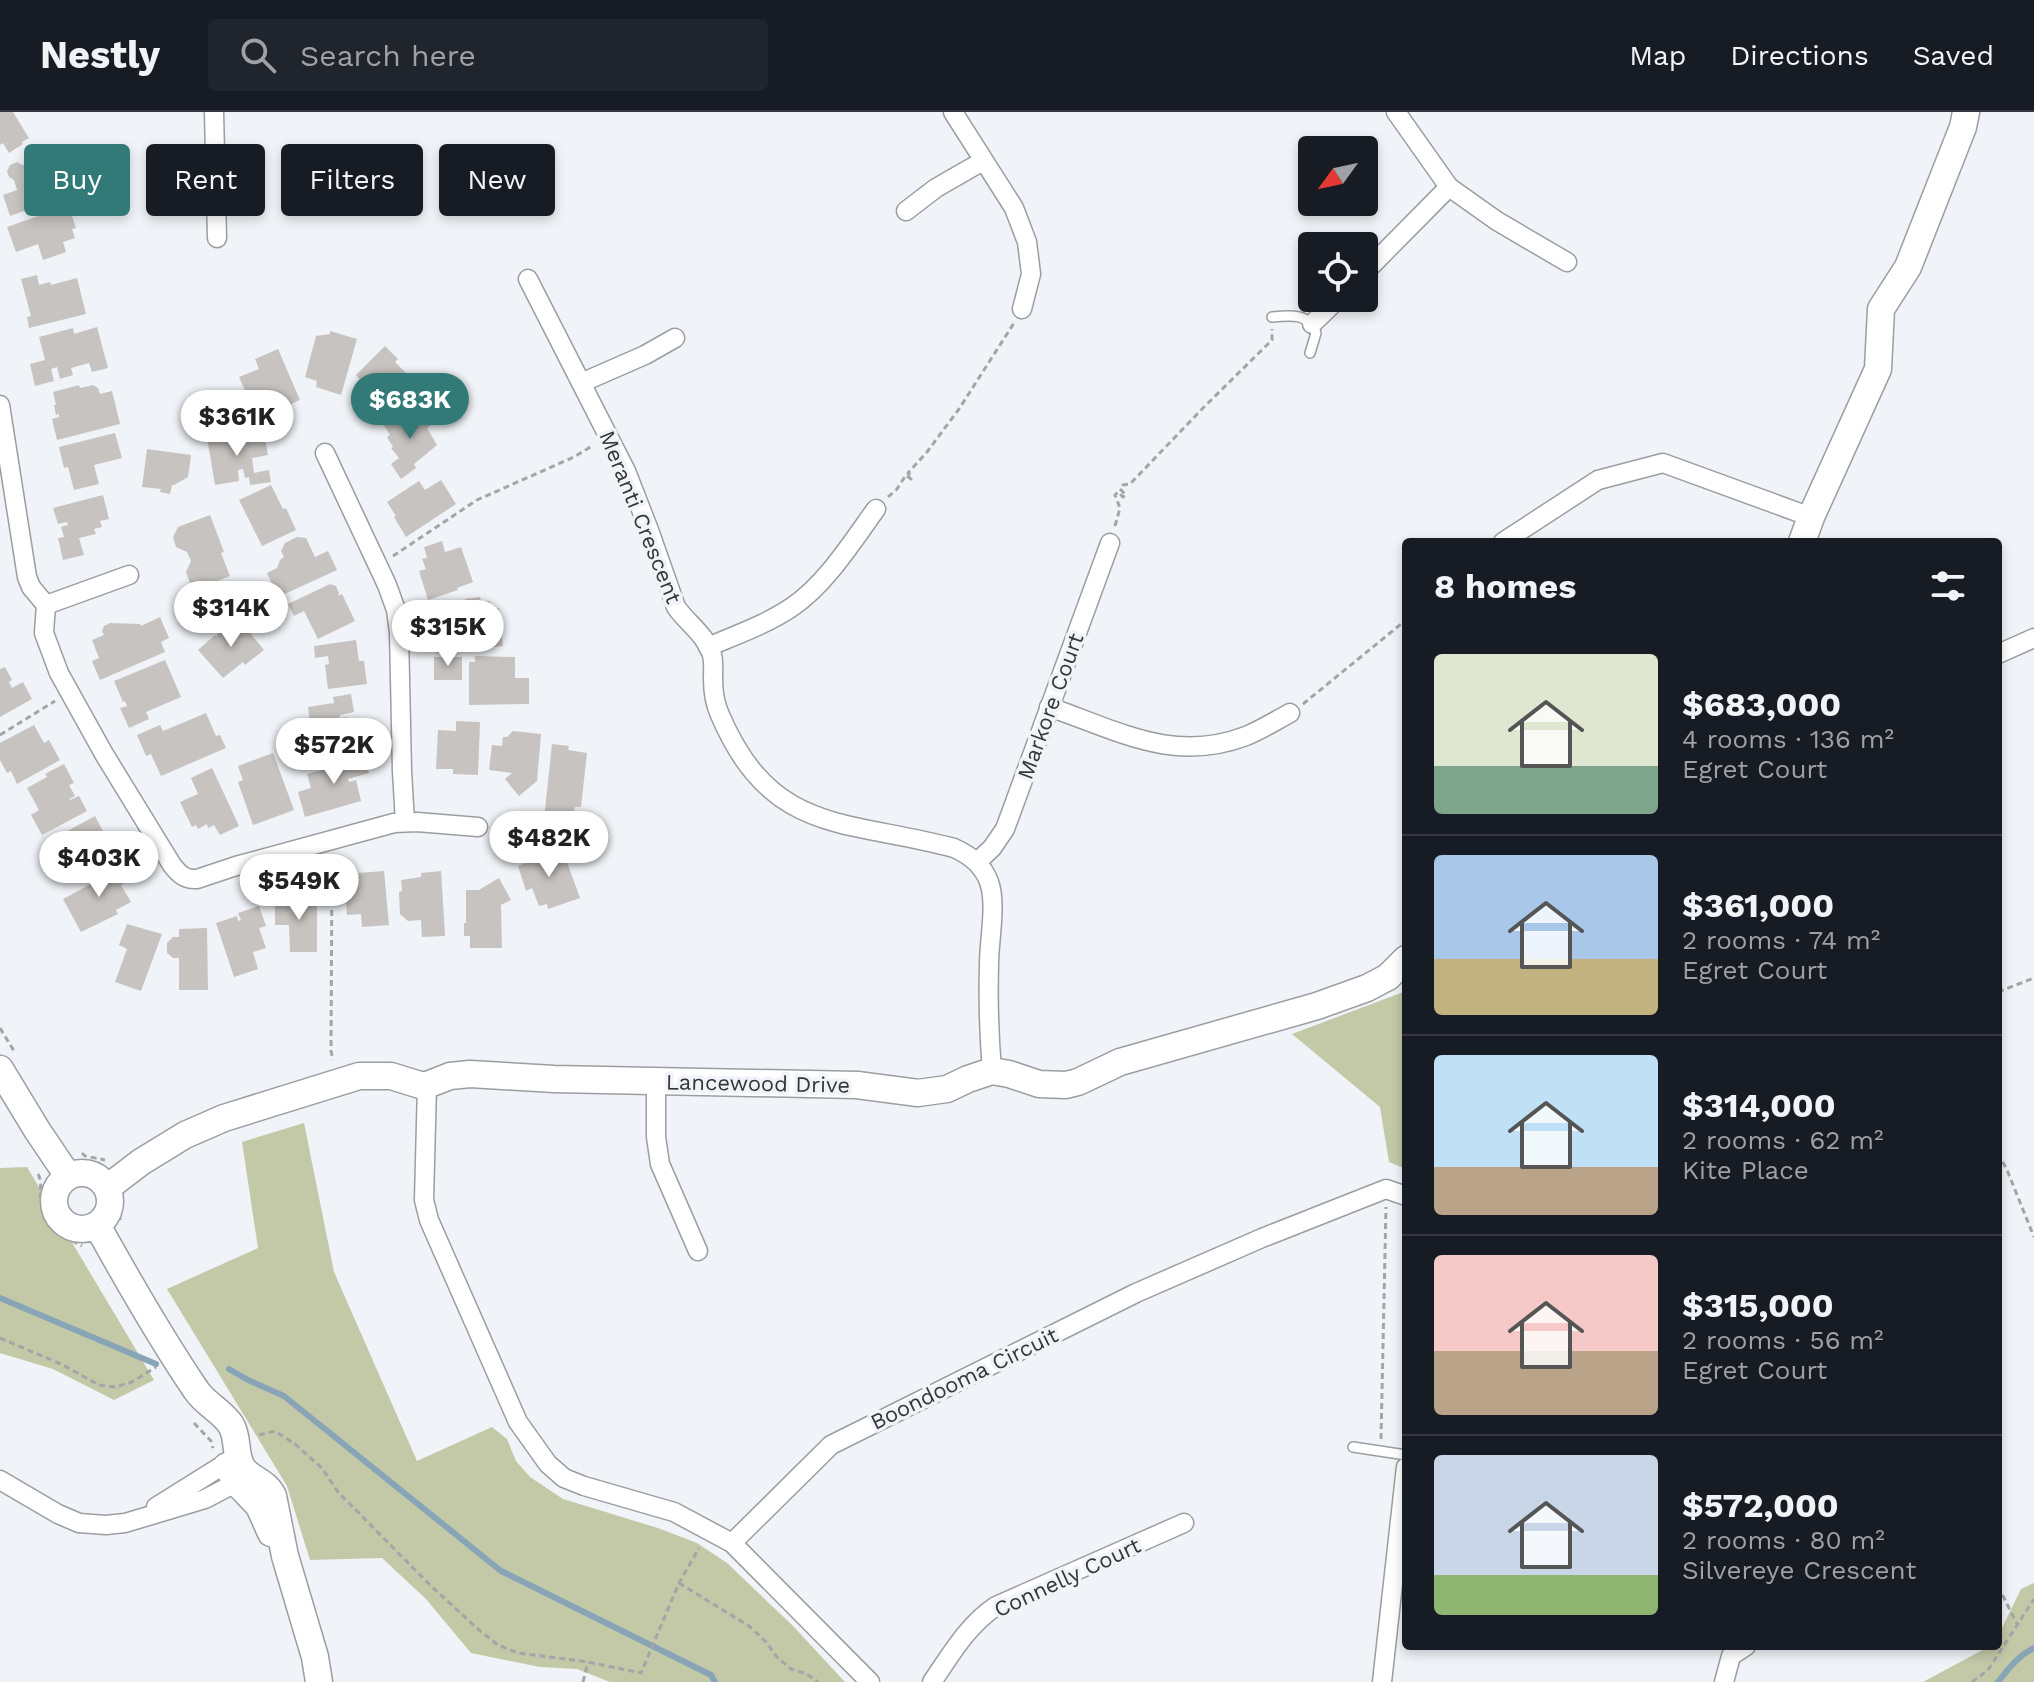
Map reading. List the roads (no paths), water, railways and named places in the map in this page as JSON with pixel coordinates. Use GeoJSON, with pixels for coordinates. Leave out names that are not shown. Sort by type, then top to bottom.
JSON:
{"type":"FeatureCollection","features":[{"type":"Feature","properties":{"kind":"street"},"geometry":{"type":"LineString","coordinates":[[214,112],[217,238]]}},
{"type":"Feature","properties":{"kind":"street"},"geometry":{"type":"LineString","coordinates":[[953,112],[1014,208],[1027,242],[1031,274],[1022,309]]}},
{"type":"Feature","properties":{"kind":"street"},"geometry":{"type":"LineString","coordinates":[[1396,112],[1449,187],[1497,221],[1567,262]]}},
{"type":"Feature","properties":{"kind":"street"},"geometry":{"type":"LineString","coordinates":[[1803,538],[1878,369],[1881,309],[1908,267],[1963,127],[1966,112]]}},
{"type":"Feature","properties":{"kind":"street"},"geometry":{"type":"LineString","coordinates":[[906,211],[936,188],[983,161]]}},
{"type":"Feature","properties":{"kind":"street"},"geometry":{"type":"LineString","coordinates":[[1378,259],[1449,187]]}},
{"type":"Feature","properties":{"kind":"street","name":"Meranti Crescent"},"geometry":{"type":"LineString","coordinates":[[528,279],[637,496],[676,607],[708,647]]}},
{"type":"Feature","properties":{"kind":"street"},"geometry":{"type":"LineString","coordinates":[[1312,324],[1324,312]]}},
{"type":"Feature","properties":{"kind":"street"},"geometry":{"type":"LineString","coordinates":[[581,383],[675,338]]}},
{"type":"Feature","properties":{"kind":"street"},"geometry":{"type":"LineString","coordinates":[[0,405],[27,577],[46,605],[44,633],[59,673],[172,865],[185,877],[191,879],[214,874],[405,822],[478,827]]}},
{"type":"Feature","properties":{"kind":"street"},"geometry":{"type":"LineString","coordinates":[[325,453],[396,610],[405,822]]}},
{"type":"Feature","properties":{"kind":"street"},"geometry":{"type":"LineString","coordinates":[[1509,538],[1598,480],[1663,463],[1811,517]]}},
{"type":"Feature","properties":{"kind":"street"},"geometry":{"type":"LineString","coordinates":[[876,509],[805,598],[791,609],[708,647],[714,662],[715,699],[723,721],[748,765],[778,796],[799,810],[817,818],[954,848],[977,862],[988,880],[992,899],[988,984],[992,1071],[1039,1084],[1055,1086],[1078,1082],[1120,1062],[1317,1006],[1367,988],[1388,977],[1402,963]]}},
{"type":"Feature","properties":{"kind":"street","name":"Markore Court"},"geometry":{"type":"LineString","coordinates":[[977,862],[1005,829],[1110,543]]}},
{"type":"Feature","properties":{"kind":"street"},"geometry":{"type":"LineString","coordinates":[[46,605],[129,575]]}},
{"type":"Feature","properties":{"kind":"street"},"geometry":{"type":"LineString","coordinates":[[2002,652],[2034,638]]}},
{"type":"Feature","properties":{"kind":"street"},"geometry":{"type":"LineString","coordinates":[[1049,707],[1133,738],[1184,747],[1232,741],[1290,713]]}},
{"type":"Feature","properties":{"kind":"street"},"geometry":{"type":"LineString","coordinates":[[8,1061],[37,1130],[68,1176]]}},
{"type":"Feature","properties":{"kind":"street","name":"Lancewood Drive"},"geometry":{"type":"LineString","coordinates":[[116,1195],[141,1162],[185,1135],[224,1118],[359,1076],[382,1075],[427,1085],[450,1076],[470,1074],[554,1079],[857,1085],[918,1093],[947,1089],[992,1071]]}},
{"type":"Feature","properties":{"kind":"street"},"geometry":{"type":"LineString","coordinates":[[656,1081],[656,1137],[660,1164],[698,1251]]}},
{"type":"Feature","properties":{"kind":"street"},"geometry":{"type":"LineString","coordinates":[[427,1085],[424,1200],[429,1220],[512,1409],[533,1446],[564,1478],[674,1512],[732,1543],[870,1682]]}},
{"type":"Feature","properties":{"kind":"street"},"geometry":{"type":"LineString","coordinates":[[101,1233],[68,1225],[58,1215],[55,1193],[68,1176],[83,1173],[103,1182],[116,1195]]}},
{"type":"Feature","properties":{"kind":"street","name":"Boondooma Circuit"},"geometry":{"type":"LineString","coordinates":[[732,1543],[831,1445],[1136,1293],[1386,1189],[1402,1195]]}},
{"type":"Feature","properties":{"kind":"street"},"geometry":{"type":"LineString","coordinates":[[0,1480],[79,1523],[106,1525],[125,1523],[205,1499],[236,1462],[235,1432],[224,1417],[195,1407],[101,1233],[109,1209],[109,1194],[116,1195]]}},
{"type":"Feature","properties":{"kind":"street"},"geometry":{"type":"LineString","coordinates":[[236,1462],[268,1487],[273,1496],[285,1556],[315,1657],[319,1682]]}},
{"type":"Feature","properties":{"kind":"street"},"geometry":{"type":"LineString","coordinates":[[1382,1682],[1402,1503]]}},
{"type":"Feature","properties":{"kind":"street","name":"Connelly Court"},"geometry":{"type":"LineString","coordinates":[[932,1682],[967,1631],[996,1606],[1184,1523]]}},
{"type":"Feature","properties":{"kind":"street"},"geometry":{"type":"LineString","coordinates":[[1724,1682],[1732,1650]]}},
{"type":"Feature","properties":{"kind":"lane"},"geometry":{"type":"LineString","coordinates":[[1272,317],[1301,316],[1312,324],[1316,333],[1310,353]]}},
{"type":"Feature","properties":{"kind":"lane"},"geometry":{"type":"LineString","coordinates":[[1353,1447],[1402,1454]]}},
{"type":"Feature","properties":{"kind":"waterway"},"geometry":{"type":"LineString","coordinates":[[0,1298],[156,1364]]}},
{"type":"Feature","properties":{"kind":"waterway"},"geometry":{"type":"LineString","coordinates":[[229,1369],[284,1396],[501,1571],[711,1675],[715,1682]]}},
{"type":"Feature","properties":{"kind":"waterway"},"geometry":{"type":"LineString","coordinates":[[1998,1682],[2018,1659],[2034,1648]]}}]}
